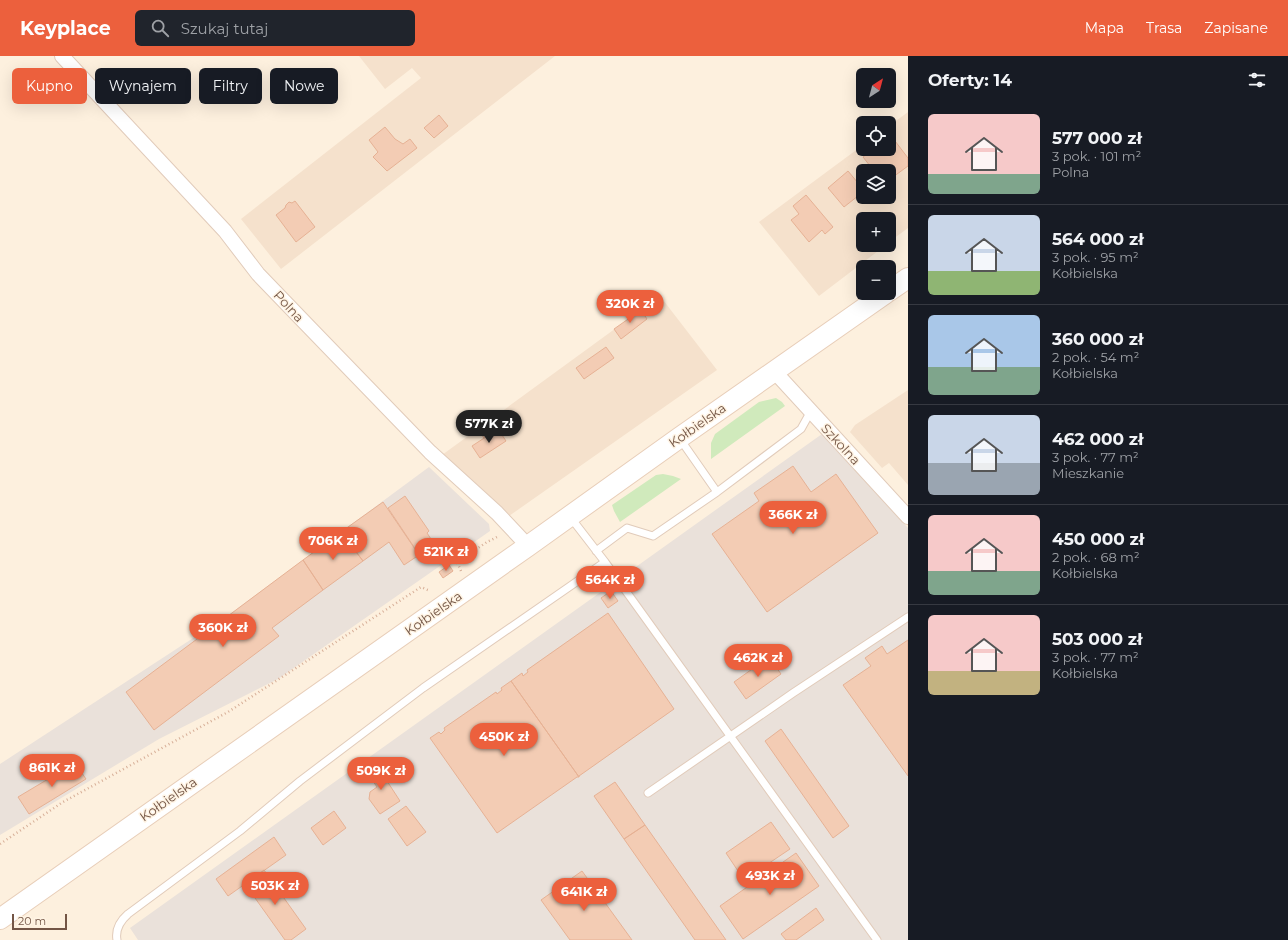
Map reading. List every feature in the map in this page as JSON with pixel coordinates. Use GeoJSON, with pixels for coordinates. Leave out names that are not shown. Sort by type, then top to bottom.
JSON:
{"type":"FeatureCollection","features":[{"type":"Feature","properties":{"kind":"street","name":"Polna"},"geometry":{"type":"LineString","coordinates":[[62,56],[225,232],[258,274],[430,452],[497,513],[528,546]]}},
{"type":"Feature","properties":{"kind":"street"},"geometry":{"type":"LineString","coordinates":[[896,286],[908,278]]}},
{"type":"Feature","properties":{"kind":"street","name":"Kołbielska"},"geometry":{"type":"LineString","coordinates":[[0,919],[876,300]]}},
{"type":"Feature","properties":{"kind":"street","name":"Szkolna"},"geometry":{"type":"LineString","coordinates":[[774,371],[908,517]]}},
{"type":"Feature","properties":{"kind":"lane"},"geometry":{"type":"LineString","coordinates":[[596,551],[627,528],[653,536],[717,492],[801,429],[811,411]]}},
{"type":"Feature","properties":{"kind":"lane"},"geometry":{"type":"LineString","coordinates":[[679,438],[717,492]]}},
{"type":"Feature","properties":{"kind":"lane"},"geometry":{"type":"LineString","coordinates":[[570,516],[605,562],[877,940]]}},
{"type":"Feature","properties":{"kind":"lane"},"geometry":{"type":"LineString","coordinates":[[117,940],[118,925],[128,914],[240,831],[300,781],[423,688],[605,562]]}},
{"type":"Feature","properties":{"kind":"lane"},"geometry":{"type":"LineString","coordinates":[[648,792],[908,617]]}},
{"type":"Feature","properties":{"kind":"path"},"geometry":{"type":"LineString","coordinates":[[0,844],[63,802],[228,712],[420,587],[434,593],[446,604]]}},
{"type":"Feature","properties":{"kind":"shaded area"},"geometry":{"type":"Polygon","coordinates":[[[359,56],[555,56],[281,269],[241,219],[421,78],[412,68],[385,89],[359,56]]]}},
{"type":"Feature","properties":{"kind":"shaded area"},"geometry":{"type":"Polygon","coordinates":[[[908,112],[908,228],[896,237],[896,212],[856,212],[856,252],[877,252],[866,260],[856,260],[856,268],[819,296],[759,222],[856,150],[856,156],[896,156],[896,121],[908,112]]]}},
{"type":"Feature","properties":{"kind":"shaded area"},"geometry":{"type":"Polygon","coordinates":[[[660,296],[717,370],[509,516],[442,455],[660,296]]]}},
{"type":"Feature","properties":{"kind":"shaded area"},"geometry":{"type":"Polygon","coordinates":[[[908,390],[908,485],[889,463],[882,468],[850,432],[855,425],[908,390]]]}},
{"type":"Feature","properties":{"kind":"shaded area"},"geometry":{"type":"Polygon","coordinates":[[[822,434],[908,528],[908,940],[138,940],[130,928],[822,434]]]}},
{"type":"Feature","properties":{"kind":"shaded area"},"geometry":{"type":"Polygon","coordinates":[[[429,467],[489,524],[490,531],[278,679],[159,739],[0,835],[0,764],[230,614],[429,467]]]}},
{"type":"Feature","properties":{"kind":"green space"},"geometry":{"type":"Polygon","coordinates":[[[776,398],[785,406],[711,459],[711,443],[715,434],[759,402],[776,398]]]}},
{"type":"Feature","properties":{"kind":"green space"},"geometry":{"type":"Polygon","coordinates":[[[663,474],[681,479],[620,522],[612,505],[656,475],[663,474]]]}},
{"type":"Feature","properties":{"kind":"building"},"geometry":{"type":"Polygon","coordinates":[[[439,115],[448,126],[434,138],[424,128],[439,115]]]}},
{"type":"Feature","properties":{"kind":"building"},"geometry":{"type":"Polygon","coordinates":[[[385,127],[395,139],[403,144],[410,139],[417,148],[387,171],[373,157],[378,152],[369,140],[385,127]]]}},
{"type":"Feature","properties":{"kind":"building"},"geometry":{"type":"Polygon","coordinates":[[[896,142],[908,158],[908,166],[896,175],[896,164],[868,164],[863,157],[896,156],[896,142]]]}},
{"type":"Feature","properties":{"kind":"building"},"geometry":{"type":"Polygon","coordinates":[[[848,171],[856,181],[856,198],[844,207],[828,188],[848,171]]]}},
{"type":"Feature","properties":{"kind":"building"},"geometry":{"type":"Polygon","coordinates":[[[806,195],[833,227],[825,234],[822,230],[809,242],[791,220],[799,214],[793,206],[806,195]]]}},
{"type":"Feature","properties":{"kind":"building"},"geometry":{"type":"Polygon","coordinates":[[[295,201],[315,227],[296,242],[276,215],[285,208],[289,202],[292,203],[295,201]]]}},
{"type":"Feature","properties":{"kind":"building"},"geometry":{"type":"Polygon","coordinates":[[[641,310],[647,319],[621,339],[614,329],[641,310]]]}},
{"type":"Feature","properties":{"kind":"building"},"geometry":{"type":"Polygon","coordinates":[[[606,347],[614,358],[584,379],[576,368],[606,347]]]}},
{"type":"Feature","properties":{"kind":"building"},"geometry":{"type":"Polygon","coordinates":[[[492,422],[498,429],[484,438],[479,431],[492,422]]]}},
{"type":"Feature","properties":{"kind":"building"},"geometry":{"type":"Polygon","coordinates":[[[498,429],[506,441],[480,458],[472,446],[498,429]]]}},
{"type":"Feature","properties":{"kind":"building"},"geometry":{"type":"Polygon","coordinates":[[[793,466],[811,492],[836,474],[878,533],[767,612],[712,534],[759,501],[754,493],[793,466]]]}},
{"type":"Feature","properties":{"kind":"building"},"geometry":{"type":"Polygon","coordinates":[[[405,496],[429,531],[427,533],[433,542],[418,553],[388,508],[405,496]]]}},
{"type":"Feature","properties":{"kind":"building"},"geometry":{"type":"Polygon","coordinates":[[[383,502],[419,555],[404,565],[389,542],[363,561],[341,532],[383,502]]]}},
{"type":"Feature","properties":{"kind":"building"},"geometry":{"type":"Polygon","coordinates":[[[341,532],[363,561],[323,590],[303,560],[341,532]]]}},
{"type":"Feature","properties":{"kind":"building"},"geometry":{"type":"Polygon","coordinates":[[[303,560],[323,590],[272,628],[279,636],[154,730],[126,692],[303,560]]]}},
{"type":"Feature","properties":{"kind":"building"},"geometry":{"type":"Polygon","coordinates":[[[449,565],[453,571],[443,578],[439,572],[449,565]]]}},
{"type":"Feature","properties":{"kind":"building"},"geometry":{"type":"Polygon","coordinates":[[[611,591],[618,601],[608,608],[601,598],[611,591]]]}},
{"type":"Feature","properties":{"kind":"building"},"geometry":{"type":"Polygon","coordinates":[[[608,613],[674,709],[579,777],[511,681],[522,673],[523,676],[528,672],[527,670],[608,613]]]}},
{"type":"Feature","properties":{"kind":"building"},"geometry":{"type":"Polygon","coordinates":[[[908,640],[908,776],[843,685],[871,666],[865,658],[882,646],[887,654],[908,640]]]}},
{"type":"Feature","properties":{"kind":"building"},"geometry":{"type":"Polygon","coordinates":[[[769,657],[781,674],[746,699],[734,682],[769,657]]]}},
{"type":"Feature","properties":{"kind":"building"},"geometry":{"type":"Polygon","coordinates":[[[511,681],[579,777],[497,833],[430,738],[439,732],[441,734],[445,730],[444,728],[496,692],[497,694],[502,690],[501,688],[511,681]]]}},
{"type":"Feature","properties":{"kind":"building"},"geometry":{"type":"Polygon","coordinates":[[[781,729],[849,826],[833,838],[765,741],[781,729]]]}},
{"type":"Feature","properties":{"kind":"building"},"geometry":{"type":"Polygon","coordinates":[[[75,763],[86,779],[29,814],[18,797],[75,763]]]}},
{"type":"Feature","properties":{"kind":"building"},"geometry":{"type":"Polygon","coordinates":[[[376,764],[400,801],[380,814],[369,799],[370,792],[377,787],[366,771],[376,764]]]}},
{"type":"Feature","properties":{"kind":"building"},"geometry":{"type":"Polygon","coordinates":[[[615,782],[645,825],[624,839],[594,796],[615,782]]]}},
{"type":"Feature","properties":{"kind":"building"},"geometry":{"type":"Polygon","coordinates":[[[406,806],[426,832],[407,846],[388,819],[406,806]]]}},
{"type":"Feature","properties":{"kind":"building"},"geometry":{"type":"Polygon","coordinates":[[[334,811],[346,828],[323,845],[311,828],[334,811]]]}},
{"type":"Feature","properties":{"kind":"building"},"geometry":{"type":"Polygon","coordinates":[[[771,822],[790,849],[744,880],[726,853],[771,822]]]}},
{"type":"Feature","properties":{"kind":"building"},"geometry":{"type":"Polygon","coordinates":[[[645,825],[726,940],[695,940],[624,839],[645,825]]]}},
{"type":"Feature","properties":{"kind":"building"},"geometry":{"type":"Polygon","coordinates":[[[274,837],[286,855],[228,896],[216,879],[274,837]]]}},
{"type":"Feature","properties":{"kind":"building"},"geometry":{"type":"Polygon","coordinates":[[[796,853],[819,886],[743,939],[720,906],[796,853]]]}},
{"type":"Feature","properties":{"kind":"building"},"geometry":{"type":"Polygon","coordinates":[[[264,870],[306,929],[291,940],[285,940],[245,884],[264,870]]]}},
{"type":"Feature","properties":{"kind":"building"},"geometry":{"type":"Polygon","coordinates":[[[582,871],[632,940],[570,940],[541,900],[582,871]]]}},
{"type":"Feature","properties":{"kind":"building"},"geometry":{"type":"Polygon","coordinates":[[[816,908],[824,920],[796,940],[786,940],[781,934],[816,908]]]}}]}
